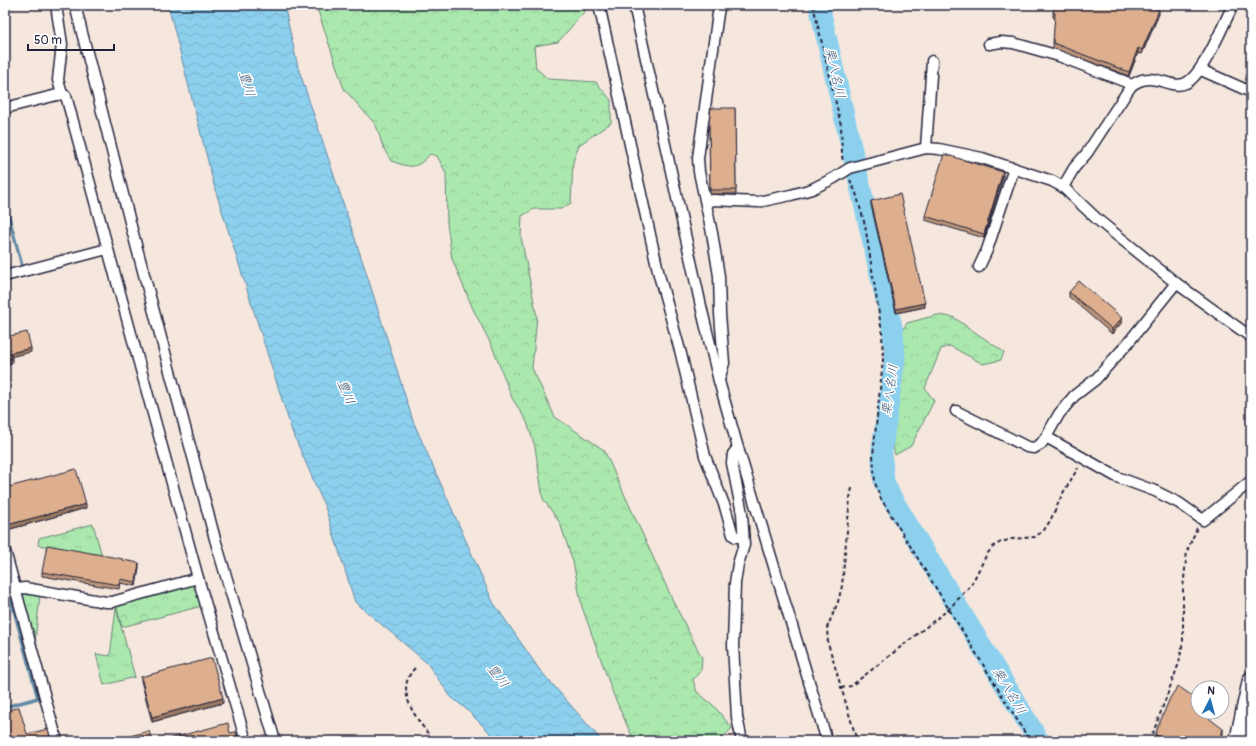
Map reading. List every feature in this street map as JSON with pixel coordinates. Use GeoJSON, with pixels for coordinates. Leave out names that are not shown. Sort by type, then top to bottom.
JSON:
{"type":"FeatureCollection","features":[{"type":"Feature","properties":{"kind":"main road"},"geometry":{"type":"LineString","coordinates":[[1238,741],[1251,680]]}},
{"type":"Feature","properties":{"kind":"street"},"geometry":{"type":"LineString","coordinates":[[56,5],[62,44],[58,80],[62,94],[66,96],[198,578],[246,741]]}},
{"type":"Feature","properties":{"kind":"street"},"geometry":{"type":"LineString","coordinates":[[75,5],[133,233],[215,539],[274,741]]}},
{"type":"Feature","properties":{"kind":"street"},"geometry":{"type":"LineString","coordinates":[[599,5],[659,275],[681,354],[705,456],[726,507],[732,535],[741,537],[743,534]]}},
{"type":"Feature","properties":{"kind":"street"},"geometry":{"type":"LineString","coordinates":[[634,5],[719,381],[827,741]]}},
{"type":"Feature","properties":{"kind":"street"},"geometry":{"type":"LineString","coordinates":[[719,381],[724,363],[721,338],[719,276],[706,202],[699,172],[698,158],[720,5]]}},
{"type":"Feature","properties":{"kind":"street"},"geometry":{"type":"LineString","coordinates":[[1063,187],[1074,168],[1087,153],[1131,86],[1137,81],[1154,79],[1174,84],[1185,84],[1192,80],[1201,70],[1233,5]]}},
{"type":"Feature","properties":{"kind":"street"},"geometry":{"type":"LineString","coordinates":[[989,44],[1001,42],[1013,43],[1059,56],[1126,82],[1131,86]]}},
{"type":"Feature","properties":{"kind":"street"},"geometry":{"type":"LineString","coordinates":[[926,148],[932,61]]}},
{"type":"Feature","properties":{"kind":"street"},"geometry":{"type":"LineString","coordinates":[[1201,70],[1251,92]]}},
{"type":"Feature","properties":{"kind":"street"},"geometry":{"type":"LineString","coordinates":[[5,108],[62,94]]}},
{"type":"Feature","properties":{"kind":"street"},"geometry":{"type":"LineString","coordinates":[[706,202],[712,200],[758,202],[791,194],[812,188],[834,178],[848,169],[926,148],[939,149],[982,158],[1052,180],[1063,187],[1098,220],[1176,283],[1251,337]]}},
{"type":"Feature","properties":{"kind":"street"},"geometry":{"type":"LineString","coordinates":[[979,267],[987,250],[1014,168]]}},
{"type":"Feature","properties":{"kind":"street"},"geometry":{"type":"LineString","coordinates":[[5,276],[107,249]]}},
{"type":"Feature","properties":{"kind":"street"},"geometry":{"type":"LineString","coordinates":[[956,411],[1027,447],[1034,448],[1041,444],[1059,414],[1074,396],[1096,380],[1124,348],[1176,283]]}},
{"type":"Feature","properties":{"kind":"street"},"geometry":{"type":"LineString","coordinates":[[1046,437],[1117,477],[1155,491],[1179,503],[1203,520],[1251,481]]}},
{"type":"Feature","properties":{"kind":"street"},"geometry":{"type":"LineString","coordinates":[[738,448],[733,454],[732,463],[742,513],[744,545],[738,564],[735,583],[732,645],[737,717],[742,741]]}},
{"type":"Feature","properties":{"kind":"street"},"geometry":{"type":"LineString","coordinates":[[5,551],[57,741]]}},
{"type":"Feature","properties":{"kind":"street"},"geometry":{"type":"LineString","coordinates":[[5,592],[25,588],[112,602],[198,578]]}},
{"type":"Feature","properties":{"kind":"path"},"geometry":{"type":"LineString","coordinates":[[813,5],[841,125],[842,156],[848,169],[848,178],[856,193],[865,225],[882,333],[883,360],[873,455],[875,484],[880,497],[1030,741]]}},
{"type":"Feature","properties":{"kind":"path"},"geometry":{"type":"LineString","coordinates":[[841,688],[851,686],[950,609],[971,585],[987,554],[994,546],[1012,539],[1035,537],[1044,530],[1050,521],[1063,493],[1084,458]]}},
{"type":"Feature","properties":{"kind":"path"},"geometry":{"type":"LineString","coordinates":[[852,488],[842,586],[838,602],[827,628],[828,643],[857,741]]}},
{"type":"Feature","properties":{"kind":"path"},"geometry":{"type":"LineString","coordinates":[[1150,741],[1180,658],[1183,641],[1183,588],[1187,551],[1197,528],[1203,520]]}},
{"type":"Feature","properties":{"kind":"path"},"geometry":{"type":"LineString","coordinates":[[415,668],[411,672],[407,684],[408,703],[434,741]]}},
{"type":"Feature","properties":{"kind":"path"},"geometry":{"type":"LineString","coordinates":[[470,741],[482,741]]}},
{"type":"Feature","properties":{"kind":"green space"},"geometry":{"type":"Polygon","coordinates":[[[316,5],[587,5],[585,11],[558,42],[534,46],[536,68],[548,79],[596,82],[611,100],[611,123],[579,145],[573,162],[571,203],[561,209],[534,209],[522,216],[521,237],[537,317],[532,368],[555,417],[604,450],[674,603],[702,658],[701,670],[693,680],[697,692],[713,705],[732,728],[720,741],[634,741],[614,696],[582,607],[573,562],[560,523],[543,499],[535,447],[527,422],[512,398],[492,346],[473,309],[452,259],[447,223],[446,173],[437,156],[430,154],[421,163],[412,166],[391,161],[383,147],[376,125],[344,89],[316,5]]]}},
{"type":"Feature","properties":{"kind":"green space"},"geometry":{"type":"Polygon","coordinates":[[[937,315],[953,317],[1004,352],[1001,360],[983,364],[950,346],[941,349],[925,388],[934,401],[911,446],[895,455],[891,438],[903,355],[901,332],[907,323],[937,315]]]}},
{"type":"Feature","properties":{"kind":"green space"},"geometry":{"type":"Polygon","coordinates":[[[93,524],[102,556],[38,545],[39,538],[93,524]]]}},
{"type":"Feature","properties":{"kind":"green space"},"geometry":{"type":"Polygon","coordinates":[[[195,583],[202,606],[122,627],[116,605],[195,583]]]}},
{"type":"Feature","properties":{"kind":"green space"},"geometry":{"type":"Polygon","coordinates":[[[21,593],[40,595],[35,642],[21,593]]]}},
{"type":"Feature","properties":{"kind":"green space"},"geometry":{"type":"Polygon","coordinates":[[[116,608],[135,677],[104,685],[96,654],[110,656],[116,608]]]}},
{"type":"Feature","properties":{"kind":"water","name":"豊川"},"geometry":{"type":"Polygon","coordinates":[[[168,5],[284,5],[298,67],[367,275],[413,421],[493,602],[539,669],[602,741],[498,741],[465,708],[451,697],[427,663],[355,602],[325,507],[292,431],[215,189],[168,5]]]}},
{"type":"Feature","properties":{"kind":"building"},"geometry":{"type":"Polygon","coordinates":[[[1055,5],[1146,5],[1159,10],[1142,50],[1138,48],[1129,72],[1053,43],[1055,13],[1053,12],[1055,5]]]}},
{"type":"Feature","properties":{"kind":"building"},"geometry":{"type":"Polygon","coordinates":[[[711,108],[735,108],[736,190],[710,190],[709,123],[711,108]]]}},
{"type":"Feature","properties":{"kind":"building"},"geometry":{"type":"Polygon","coordinates":[[[944,154],[1003,172],[984,234],[925,216],[944,154]]]}},
{"type":"Feature","properties":{"kind":"building"},"geometry":{"type":"Polygon","coordinates":[[[900,194],[925,303],[896,309],[871,201],[900,194]]]}},
{"type":"Feature","properties":{"kind":"building"},"geometry":{"type":"Polygon","coordinates":[[[1079,281],[1122,318],[1112,329],[1069,292],[1079,281]]]}},
{"type":"Feature","properties":{"kind":"building"},"geometry":{"type":"Polygon","coordinates":[[[27,332],[31,348],[10,353],[12,358],[5,360],[5,333],[6,337],[27,332]]]}},
{"type":"Feature","properties":{"kind":"building"},"geometry":{"type":"Polygon","coordinates":[[[76,469],[86,504],[7,525],[5,517],[5,488],[76,469]]]}},
{"type":"Feature","properties":{"kind":"building"},"geometry":{"type":"Polygon","coordinates":[[[47,545],[139,563],[136,582],[120,579],[119,585],[42,572],[47,545]]]}},
{"type":"Feature","properties":{"kind":"building"},"geometry":{"type":"Polygon","coordinates":[[[212,658],[223,698],[152,717],[141,677],[212,658]]]}},
{"type":"Feature","properties":{"kind":"building"},"geometry":{"type":"Polygon","coordinates":[[[1178,686],[1190,694],[1190,720],[1211,720],[1223,729],[1220,741],[1165,741],[1155,734],[1170,698],[1178,686]]]}},
{"type":"Feature","properties":{"kind":"building"},"geometry":{"type":"Polygon","coordinates":[[[19,707],[27,734],[48,729],[51,741],[5,741],[5,711],[19,707]]]}},
{"type":"Feature","properties":{"kind":"building"},"geometry":{"type":"Polygon","coordinates":[[[228,723],[230,733],[236,732],[238,741],[161,741],[228,723]]]}},
{"type":"Feature","properties":{"kind":"building"},"geometry":{"type":"Polygon","coordinates":[[[149,731],[152,741],[111,741],[149,731]]]}},
{"type":"Feature","properties":{"kind":"waterway","name":"栗八名川"},"geometry":{"type":"LineString","coordinates":[[819,5],[893,331],[895,359],[882,449],[884,482],[891,497],[1039,741]]}},
{"type":"Feature","properties":{"kind":"waterway"},"geometry":{"type":"LineString","coordinates":[[5,202],[22,266]]}},
{"type":"Feature","properties":{"kind":"waterway"},"geometry":{"type":"LineString","coordinates":[[5,707],[38,698],[10,596]]}}]}
